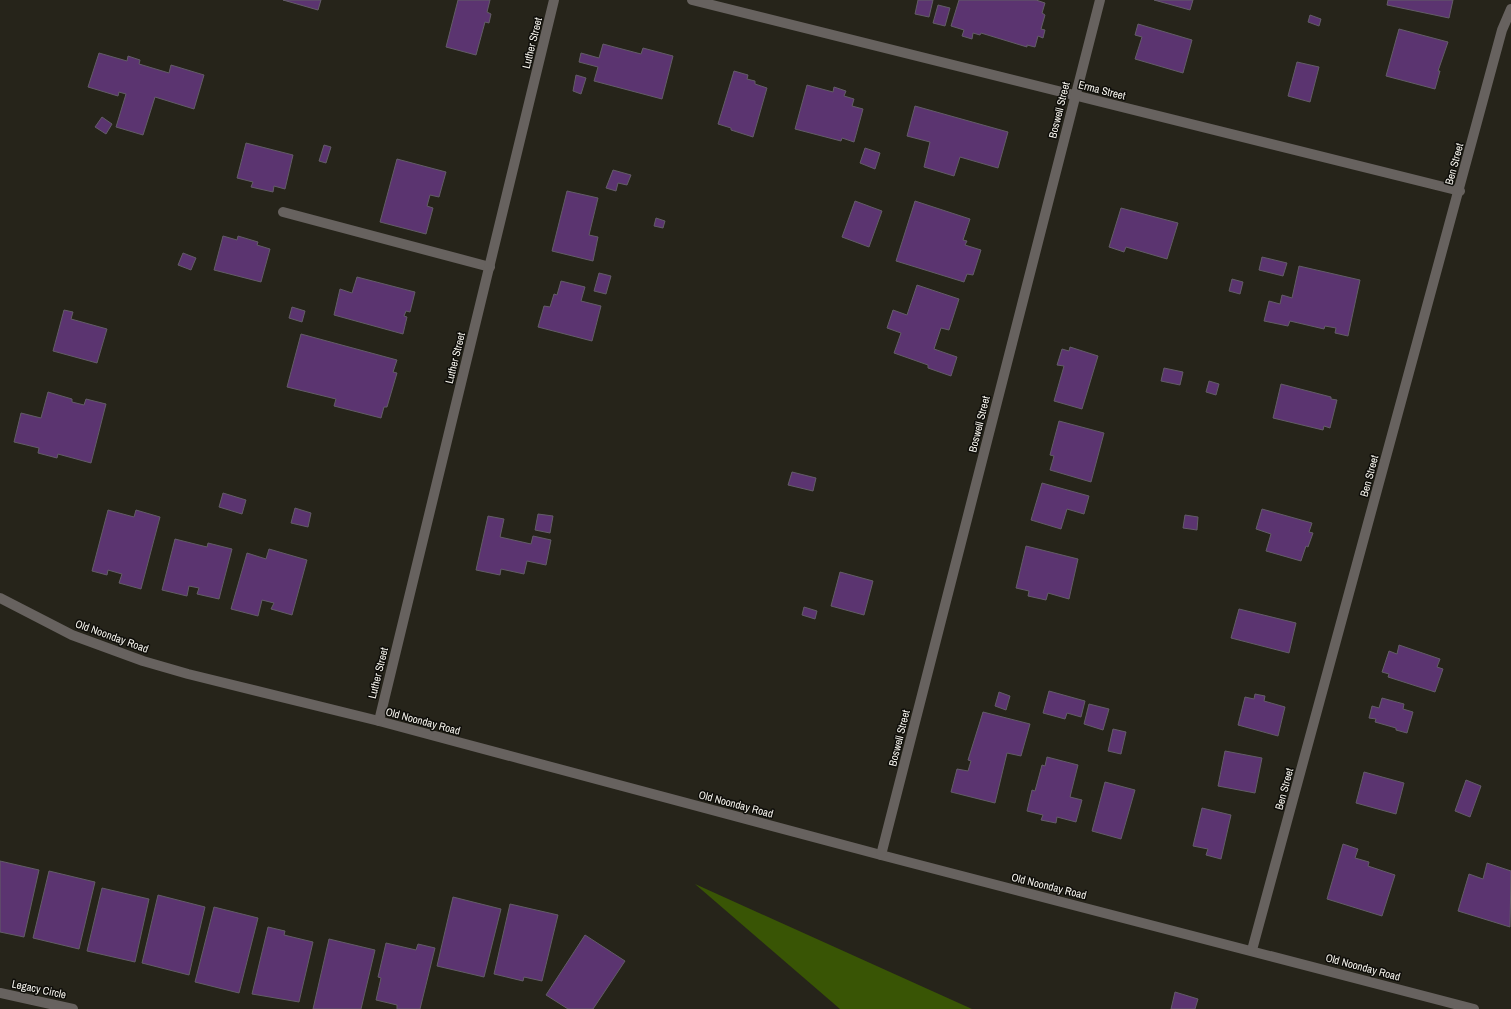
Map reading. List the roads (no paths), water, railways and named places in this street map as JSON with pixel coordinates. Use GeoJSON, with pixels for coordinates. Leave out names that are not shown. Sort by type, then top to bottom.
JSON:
{"type":"FeatureCollection","features":[{"type":"Feature","properties":{"kind":"street","name":"Luther Street"},"geometry":{"type":"LineString","coordinates":[[379,722],[554,0]]}},
{"type":"Feature","properties":{"kind":"street","name":"Erma Street"},"geometry":{"type":"LineString","coordinates":[[692,0],[1460,191]]}},
{"type":"Feature","properties":{"kind":"street","name":"Boswell Street"},"geometry":{"type":"LineString","coordinates":[[882,855],[1100,0]]}},
{"type":"Feature","properties":{"kind":"street","name":"Ben Street"},"geometry":{"type":"LineString","coordinates":[[1252,950],[1460,191],[1502,30],[1511,9]]}},
{"type":"Feature","properties":{"kind":"street"},"geometry":{"type":"LineString","coordinates":[[283,212],[490,267]]}},
{"type":"Feature","properties":{"kind":"street","name":"Old Noonday Road"},"geometry":{"type":"LineString","coordinates":[[0,598],[72,635],[188,674],[379,722],[1474,1009]]}},
{"type":"Feature","properties":{"kind":"street","name":"Legacy Circle"},"geometry":{"type":"LineString","coordinates":[[0,993],[73,1009]]}}]}
